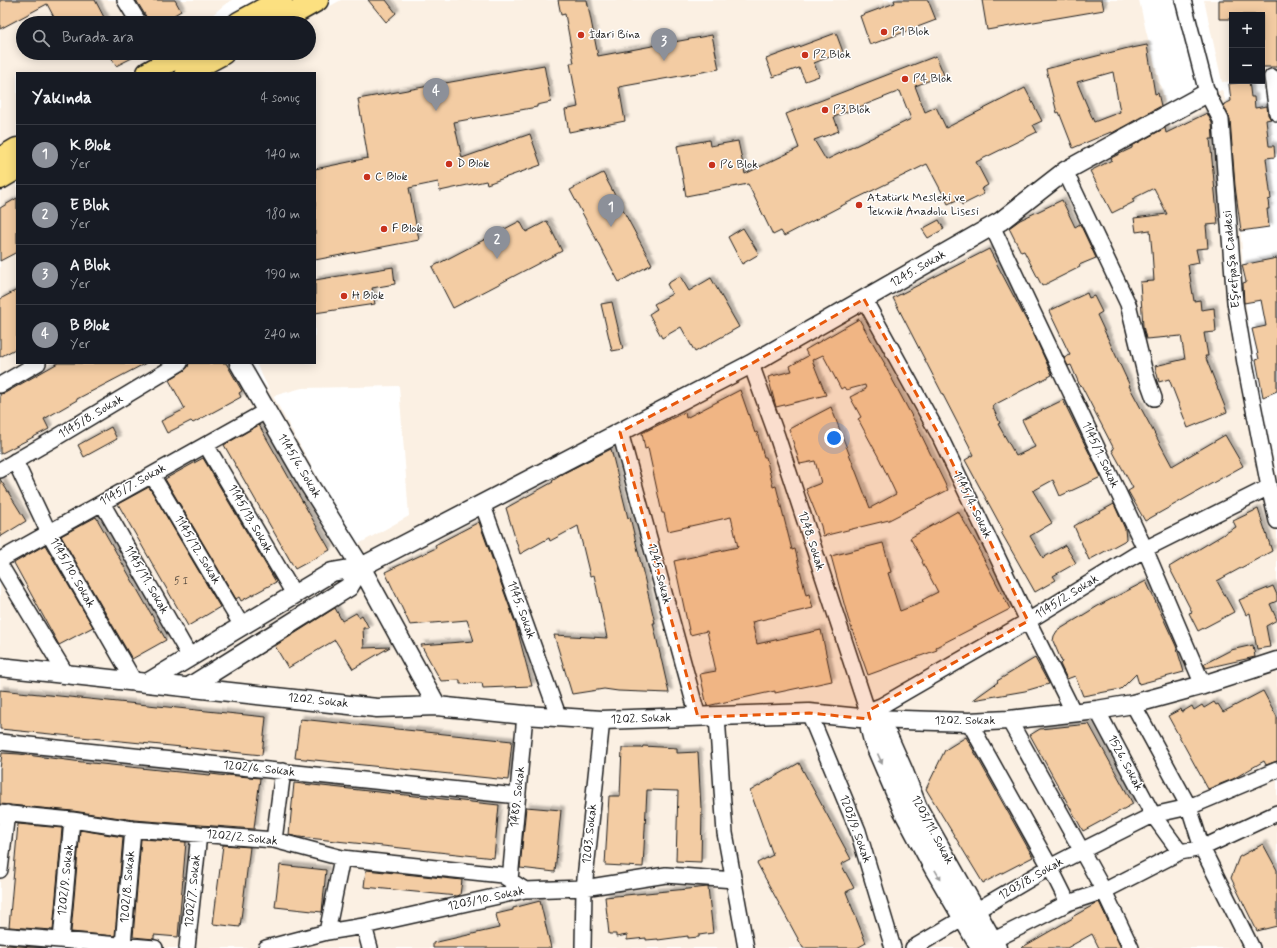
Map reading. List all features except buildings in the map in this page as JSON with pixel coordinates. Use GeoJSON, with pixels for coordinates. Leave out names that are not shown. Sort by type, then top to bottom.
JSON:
{"type":"FeatureCollection","features":[{"type":"Feature","properties":{"kind":"main road"},"geometry":{"type":"LineString","coordinates":[[252,16],[281,0]]}},
{"type":"Feature","properties":{"kind":"main road"},"geometry":{"type":"LineString","coordinates":[[288,16],[317,0]]}},
{"type":"Feature","properties":{"kind":"main road"},"geometry":{"type":"LineString","coordinates":[[188,72],[210,60]]}},
{"type":"Feature","properties":{"kind":"main road"},"geometry":{"type":"LineString","coordinates":[[0,159],[16,150]]}},
{"type":"Feature","properties":{"kind":"main road"},"geometry":{"type":"LineString","coordinates":[[0,178],[16,169]]}},
{"type":"Feature","properties":{"kind":"street"},"geometry":{"type":"LineString","coordinates":[[125,0],[135,16]]}},
{"type":"Feature","properties":{"kind":"street","name":"Eşrefpaşa Caddesi"},"geometry":{"type":"LineString","coordinates":[[1183,0],[1207,93],[1220,120],[1235,302],[1245,362],[1277,521]]}},
{"type":"Feature","properties":{"kind":"street"},"geometry":{"type":"LineString","coordinates":[[1272,77],[1277,113]]}},
{"type":"Feature","properties":{"kind":"street","name":"1245. Sokak"},"geometry":{"type":"LineString","coordinates":[[361,567],[751,364],[1001,222],[1065,171],[1207,93]]}},
{"type":"Feature","properties":{"kind":"street"},"geometry":{"type":"LineString","coordinates":[[1065,171],[1128,304],[1145,373],[1154,398]]}},
{"type":"Feature","properties":{"kind":"street","name":"1145/1. Sokak"},"geometry":{"type":"LineString","coordinates":[[992,226],[1145,550],[1203,685]]}},
{"type":"Feature","properties":{"kind":"street","name":"1145/4. Sokak"},"geometry":{"type":"LineString","coordinates":[[864,300],[939,435],[1074,713]]}},
{"type":"Feature","properties":{"kind":"street"},"geometry":{"type":"LineString","coordinates":[[0,385],[36,364]]}},
{"type":"Feature","properties":{"kind":"street","name":"1145/8. Sokak"},"geometry":{"type":"LineString","coordinates":[[0,470],[178,364]]}},
{"type":"Feature","properties":{"kind":"street","name":"1145/6. Sokak"},"geometry":{"type":"LineString","coordinates":[[240,364],[308,483],[361,567],[437,706]]}},
{"type":"Feature","properties":{"kind":"street","name":"1248. Sokak"},"geometry":{"type":"LineString","coordinates":[[751,364],[777,436],[870,717]]}},
{"type":"Feature","properties":{"kind":"street","name":"1145/7. Sokak"},"geometry":{"type":"LineString","coordinates":[[0,560],[266,411]]}},
{"type":"Feature","properties":{"kind":"street","name":"1245. Sokak"},"geometry":{"type":"LineString","coordinates":[[620,432],[698,717]]}},
{"type":"Feature","properties":{"kind":"street","name":"1145/13. Sokak"},"geometry":{"type":"LineString","coordinates":[[206,445],[294,594]]}},
{"type":"Feature","properties":{"kind":"street","name":"1145/10. Sokak"},"geometry":{"type":"LineString","coordinates":[[15,461],[49,532],[141,682]]}},
{"type":"Feature","properties":{"kind":"street","name":"1145/12. Sokak"},"geometry":{"type":"LineString","coordinates":[[152,475],[242,626]]}},
{"type":"Feature","properties":{"kind":"street","name":"1145/2. Sokak"},"geometry":{"type":"LineString","coordinates":[[870,717],[881,706],[1028,621],[1145,550],[1269,487]]}},
{"type":"Feature","properties":{"kind":"street","name":"1145/11. Sokak"},"geometry":{"type":"LineString","coordinates":[[102,503],[190,657]]}},
{"type":"Feature","properties":{"kind":"street","name":"1145. Sokak"},"geometry":{"type":"LineString","coordinates":[[482,503],[559,718]]}},
{"type":"Feature","properties":{"kind":"street"},"geometry":{"type":"LineString","coordinates":[[0,565],[66,674]]}},
{"type":"Feature","properties":{"kind":"street"},"geometry":{"type":"LineString","coordinates":[[141,682],[190,657],[332,572],[361,567]]}},
{"type":"Feature","properties":{"kind":"street"},"geometry":{"type":"LineString","coordinates":[[189,688],[349,587],[361,567]]}},
{"type":"Feature","properties":{"kind":"street","name":"1202. Sokak"},"geometry":{"type":"LineString","coordinates":[[0,667],[378,708],[437,706],[559,718],[602,720],[809,713],[969,722],[1010,720],[1074,713],[1133,704],[1203,685],[1277,661]]}},
{"type":"Feature","properties":{"kind":"street"},"geometry":{"type":"LineString","coordinates":[[1133,704],[1189,807],[1202,848],[1252,948]]}},
{"type":"Feature","properties":{"kind":"street","name":"1526. Sokak"},"geometry":{"type":"LineString","coordinates":[[1097,710],[1153,815],[1180,852]]}},
{"type":"Feature","properties":{"kind":"street","name":"1203/9. Sokak"},"geometry":{"type":"LineString","coordinates":[[809,713],[858,831],[893,948]]}},
{"type":"Feature","properties":{"kind":"street","name":"1489. Sokak"},"geometry":{"type":"LineString","coordinates":[[510,880],[526,715]]}},
{"type":"Feature","properties":{"kind":"street"},"geometry":{"type":"LineString","coordinates":[[717,716],[725,834],[746,948]]}},
{"type":"Feature","properties":{"kind":"street","name":"1203/11. Sokak"},"geometry":{"type":"LineString","coordinates":[[870,717],[870,729],[873,741],[903,811],[934,869],[970,915],[988,946]]}},
{"type":"Feature","properties":{"kind":"street","name":"1203. Sokak"},"geometry":{"type":"LineString","coordinates":[[583,948],[584,888],[602,720]]}},
{"type":"Feature","properties":{"kind":"street"},"geometry":{"type":"LineString","coordinates":[[1010,720],[1080,851],[1104,891],[1131,948]]}},
{"type":"Feature","properties":{"kind":"street"},"geometry":{"type":"LineString","coordinates":[[969,722],[1050,867],[1068,903]]}},
{"type":"Feature","properties":{"kind":"street","name":"1202/6. Sokak"},"geometry":{"type":"LineString","coordinates":[[0,742],[518,796]]}},
{"type":"Feature","properties":{"kind":"street","name":"1203/8. Sokak"},"geometry":{"type":"LineString","coordinates":[[913,948],[1050,867],[1153,815],[1189,807],[1277,770]]}},
{"type":"Feature","properties":{"kind":"street"},"geometry":{"type":"LineString","coordinates":[[274,840],[283,772]]}},
{"type":"Feature","properties":{"kind":"street"},"geometry":{"type":"LineString","coordinates":[[0,870],[3,813]]}},
{"type":"Feature","properties":{"kind":"street","name":"1202/2. Sokak"},"geometry":{"type":"LineString","coordinates":[[3,813],[72,820],[133,829],[274,840],[342,858],[502,874],[525,890]]}},
{"type":"Feature","properties":{"kind":"street"},"geometry":{"type":"LineString","coordinates":[[988,946],[1068,903],[1104,891],[1180,852],[1202,848],[1277,813]]}},
{"type":"Feature","properties":{"kind":"street","name":"1202/9. Sokak"},"geometry":{"type":"LineString","coordinates":[[60,940],[72,820]]}},
{"type":"Feature","properties":{"kind":"street","name":"1202/8. Sokak"},"geometry":{"type":"LineString","coordinates":[[123,945],[133,829]]}},
{"type":"Feature","properties":{"kind":"street","name":"1202/7. Sokak"},"geometry":{"type":"LineString","coordinates":[[188,948],[199,834]]}},
{"type":"Feature","properties":{"kind":"street"},"geometry":{"type":"LineString","coordinates":[[328,932],[342,858]]}},
{"type":"Feature","properties":{"kind":"street","name":"1203/10. Sokak"},"geometry":{"type":"LineString","coordinates":[[266,948],[328,932],[364,926],[525,890],[584,888],[666,875],[734,880]]}},
{"type":"Feature","properties":{"kind":"street"},"geometry":{"type":"LineString","coordinates":[[364,926],[370,948]]}},
{"type":"Feature","properties":{"kind":"street"},"geometry":{"type":"LineString","coordinates":[[0,935],[155,948]]}},
{"type":"Feature","properties":{"kind":"highlighted area"},"geometry":{"type":"Polygon","coordinates":[[[864,299],[939,435],[1028,621],[868,711],[870,719],[809,713],[698,717],[620,432],[751,364],[864,299]]]}},
{"type":"Feature","properties":{"kind":"shaded area"},"geometry":{"type":"Polygon","coordinates":[[[0,0],[117,0],[127,16],[16,16],[16,60],[153,60],[154,62],[136,72],[16,72],[16,137],[0,145],[0,0]]]}},
{"type":"Feature","properties":{"kind":"shaded area"},"geometry":{"type":"Polygon","coordinates":[[[135,0],[232,0],[211,16],[145,16],[135,0]]]}},
{"type":"Feature","properties":{"kind":"shaded area"},"geometry":{"type":"Polygon","coordinates":[[[341,0],[1139,0],[1166,106],[1222,90],[1232,120],[1250,356],[1277,476],[1277,948],[0,948],[0,192],[16,183],[16,364],[248,364],[271,393],[256,364],[316,364],[316,72],[214,72],[235,60],[316,60],[316,16],[312,16],[341,0]],[[399,386],[302,388],[273,396],[355,546],[409,516],[399,386]]]}},
{"type":"Feature","properties":{"kind":"shaded area"},"geometry":{"type":"Polygon","coordinates":[[[1204,0],[1277,0],[1277,77],[1265,79],[1265,12],[1229,12],[1229,81],[1222,82],[1204,0]]]}},
{"type":"Feature","properties":{"kind":"place","name":"P1 Blok"},"geometry":{"type":"Point","coordinates":[884,32]}},
{"type":"Feature","properties":{"kind":"place","name":"İdari Bina"},"geometry":{"type":"Point","coordinates":[581,35]}},
{"type":"Feature","properties":{"kind":"place","name":"P2 Blok"},"geometry":{"type":"Point","coordinates":[805,55]}},
{"type":"Feature","properties":{"kind":"place","name":"A Blok"},"geometry":{"type":"Point","coordinates":[664,61]}},
{"type":"Feature","properties":{"kind":"place","name":"P4 Blok"},"geometry":{"type":"Point","coordinates":[905,79]}},
{"type":"Feature","properties":{"kind":"place","name":"P3 Blok"},"geometry":{"type":"Point","coordinates":[825,110]}},
{"type":"Feature","properties":{"kind":"place","name":"B Blok"},"geometry":{"type":"Point","coordinates":[436,111]}},
{"type":"Feature","properties":{"kind":"place","name":"D Blok"},"geometry":{"type":"Point","coordinates":[449,164]}},
{"type":"Feature","properties":{"kind":"place","name":"P6 Blok"},"geometry":{"type":"Point","coordinates":[712,165]}},
{"type":"Feature","properties":{"kind":"place","name":"C Blok"},"geometry":{"type":"Point","coordinates":[367,177]}},
{"type":"Feature","properties":{"kind":"place","name":"Atatürk Mesleki ve Teknik Anadolu Lisesi"},"geometry":{"type":"Point","coordinates":[859,205]}},
{"type":"Feature","properties":{"kind":"place","name":"K Blok"},"geometry":{"type":"Point","coordinates":[611,227]}},
{"type":"Feature","properties":{"kind":"place","name":"F Blok"},"geometry":{"type":"Point","coordinates":[384,229]}},
{"type":"Feature","properties":{"kind":"place","name":"E Blok"},"geometry":{"type":"Point","coordinates":[497,259]}},
{"type":"Feature","properties":{"kind":"place","name":"H Blok"},"geometry":{"type":"Point","coordinates":[344,296]}}]}
